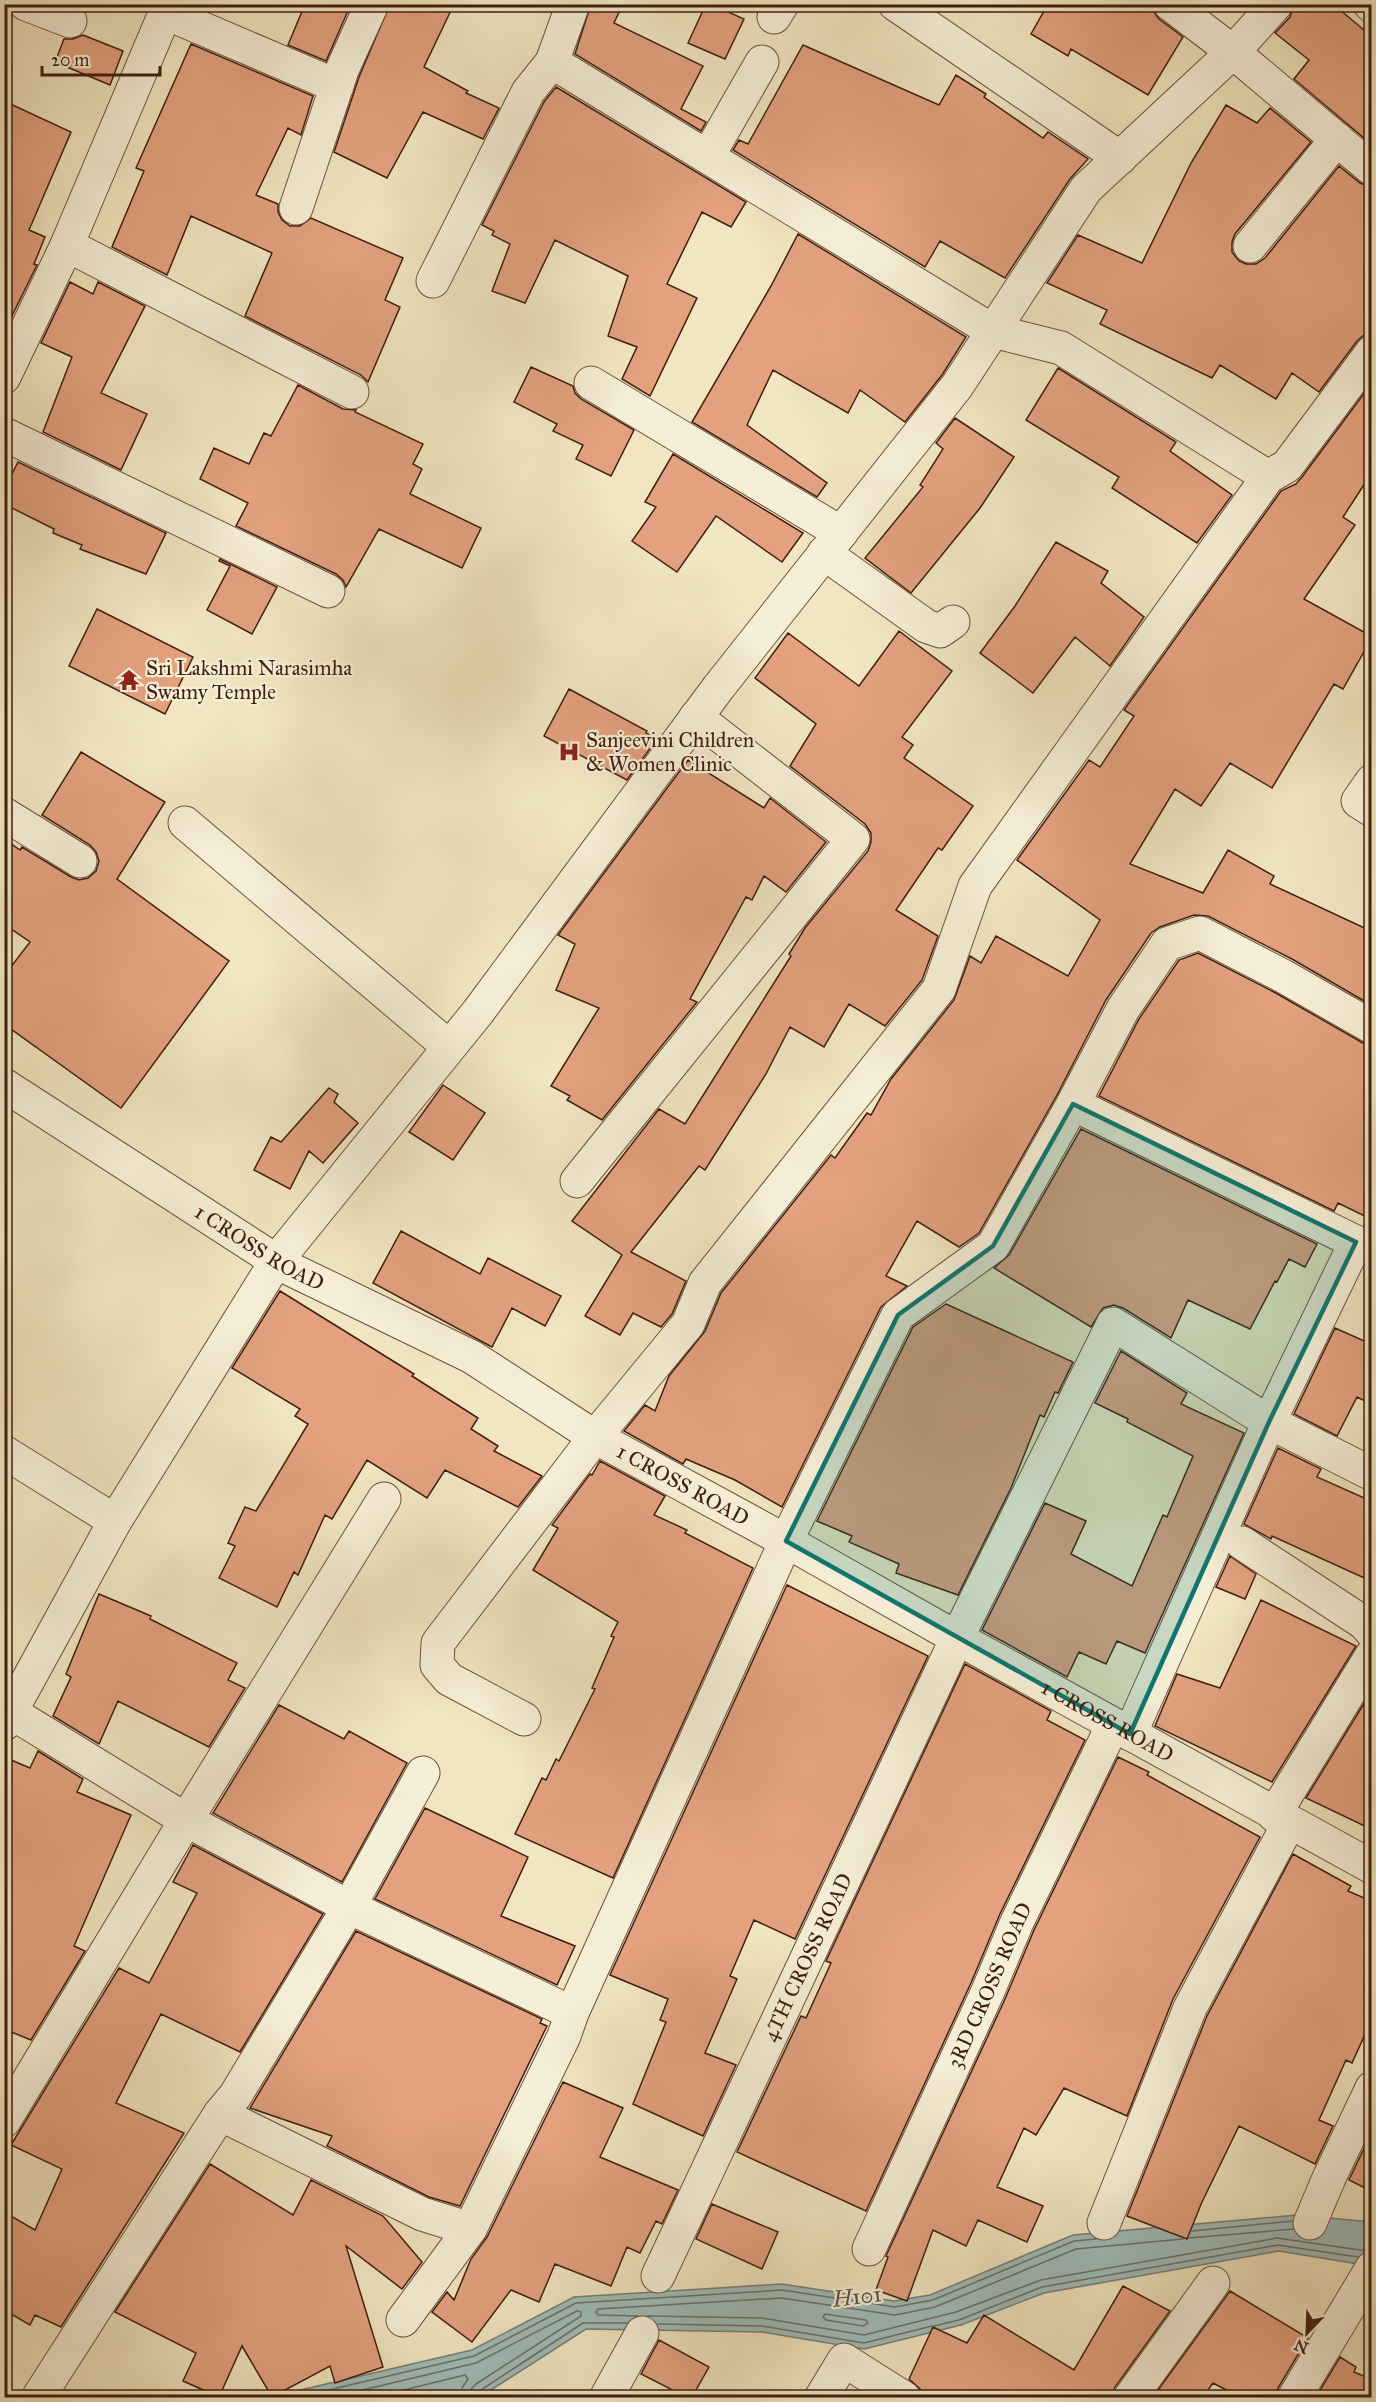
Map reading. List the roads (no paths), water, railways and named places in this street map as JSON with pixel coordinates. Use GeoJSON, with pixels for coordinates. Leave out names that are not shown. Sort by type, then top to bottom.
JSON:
{"type":"FeatureCollection","features":[{"type":"Feature","properties":{"kind":"street"},"geometry":{"type":"LineString","coordinates":[[26,4],[70,21]]}},
{"type":"Feature","properties":{"kind":"street"},"geometry":{"type":"LineString","coordinates":[[296,208],[337,86],[372,4]]}},
{"type":"Feature","properties":{"kind":"street"},"geometry":{"type":"LineString","coordinates":[[433,281],[528,92],[552,62],[573,4]]}},
{"type":"Feature","properties":{"kind":"street"},"geometry":{"type":"LineString","coordinates":[[895,4],[1120,158]]}},
{"type":"Feature","properties":{"kind":"street"},"geometry":{"type":"LineString","coordinates":[[1170,4],[1233,52],[1371,169]]}},
{"type":"Feature","properties":{"kind":"street"},"geometry":{"type":"LineString","coordinates":[[572,2013],[349,1907],[186,1820],[7,1714],[115,1521],[277,1260],[478,1012],[696,717],[957,386],[1086,189],[1233,52],[1276,4]]}},
{"type":"Feature","properties":{"kind":"street"},"geometry":{"type":"LineString","coordinates":[[4,378],[67,245],[167,9],[337,86]]}},
{"type":"Feature","properties":{"kind":"street"},"geometry":{"type":"LineString","coordinates":[[552,62],[993,331],[1061,348],[1268,477]]}},
{"type":"Feature","properties":{"kind":"street"},"geometry":{"type":"LineString","coordinates":[[708,156],[762,62]]}},
{"type":"Feature","properties":{"kind":"street"},"geometry":{"type":"LineString","coordinates":[[1250,246],[1337,139]]}},
{"type":"Feature","properties":{"kind":"street"},"geometry":{"type":"LineString","coordinates":[[67,245],[352,392]]}},
{"type":"Feature","properties":{"kind":"street"},"geometry":{"type":"LineString","coordinates":[[524,1719],[449,1679],[437,1665],[438,1643],[595,1437],[688,1324],[705,1283],[939,989],[975,886],[1268,477],[1287,466],[1371,352]]}},
{"type":"Feature","properties":{"kind":"street"},"geometry":{"type":"LineString","coordinates":[[591,383],[833,543],[926,626],[940,631],[953,622]]}},
{"type":"Feature","properties":{"kind":"street"},"geometry":{"type":"LineString","coordinates":[[4,434],[328,591]]}},
{"type":"Feature","properties":{"kind":"street"},"geometry":{"type":"LineString","coordinates":[[577,1181],[853,839],[696,717]]}},
{"type":"Feature","properties":{"kind":"street"},"geometry":{"type":"LineString","coordinates":[[1371,781],[1358,801],[1371,810]]}},
{"type":"Feature","properties":{"kind":"street"},"geometry":{"type":"LineString","coordinates":[[4,814],[80,861]]}},
{"type":"Feature","properties":{"kind":"street"},"geometry":{"type":"LineString","coordinates":[[185,823],[449,1047]]}},
{"type":"Feature","properties":{"kind":"street"},"geometry":{"type":"LineString","coordinates":[[403,2320],[470,2229],[564,2036],[572,2013],[786,1541],[897,1315],[993,1246],[1123,1010],[1167,944],[1200,933],[1283,976],[1371,1027]]}},
{"type":"Feature","properties":{"kind":"street","name":"1 CROSS ROAD"},"geometry":{"type":"LineString","coordinates":[[4,1085],[277,1260],[472,1357],[595,1437],[1371,1867]]}},
{"type":"Feature","properties":{"kind":"street"},"geometry":{"type":"LineString","coordinates":[[1073,1104],[1364,1246]]}},
{"type":"Feature","properties":{"kind":"street","name":"3RD CROSS ROAD"},"geometry":{"type":"LineString","coordinates":[[869,2249],[988,1991],[1017,1922],[1121,1729],[1269,1422],[1364,1246]]}},
{"type":"Feature","properties":{"kind":"street","name":"4TH CROSS ROAD"},"geometry":{"type":"LineString","coordinates":[[658,2276],[957,1638],[1113,1324],[1269,1422]]}},
{"type":"Feature","properties":{"kind":"street"},"geometry":{"type":"LineString","coordinates":[[1269,1422],[1371,1474]]}},
{"type":"Feature","properties":{"kind":"street"},"geometry":{"type":"LineString","coordinates":[[4,1452],[115,1521]]}},
{"type":"Feature","properties":{"kind":"street"},"geometry":{"type":"LineString","coordinates":[[4,2121],[384,1499]]}},
{"type":"Feature","properties":{"kind":"street"},"geometry":{"type":"LineString","coordinates":[[1242,1543],[1364,1623],[1371,1632]]}},
{"type":"Feature","properties":{"kind":"street"},"geometry":{"type":"LineString","coordinates":[[1104,2223],[1190,2008],[1282,1819],[1371,1655]]}},
{"type":"Feature","properties":{"kind":"street"},"geometry":{"type":"LineString","coordinates":[[38,2397],[220,2114],[235,2096],[349,1907],[423,1773]]}},
{"type":"Feature","properties":{"kind":"street"},"geometry":{"type":"LineString","coordinates":[[1310,2223],[1371,2088]]}},
{"type":"Feature","properties":{"kind":"street"},"geometry":{"type":"LineString","coordinates":[[220,2114],[422,2214],[470,2229]]}},
{"type":"Feature","properties":{"kind":"street"},"geometry":{"type":"LineString","coordinates":[[1294,2397],[1371,2268]]}},
{"type":"Feature","properties":{"kind":"street"},"geometry":{"type":"LineString","coordinates":[[1130,2397],[1213,2283]]}},
{"type":"Feature","properties":{"kind":"street"},"geometry":{"type":"LineString","coordinates":[[606,2397],[642,2332]]}},
{"type":"Feature","properties":{"kind":"street"},"geometry":{"type":"LineString","coordinates":[[821,2397],[844,2360],[904,2397]]}},
{"type":"Feature","properties":{"kind":"water","name":"H101"},"geometry":{"type":"Polygon","coordinates":[[[1297,2215],[1371,2222],[1371,2266],[1279,2251],[1044,2293],[961,2325],[864,2349],[762,2332],[586,2329],[480,2397],[266,2398],[472,2350],[574,2297],[782,2284],[894,2301],[930,2295],[1073,2235],[1297,2215]]]}},
{"type":"Feature","properties":{"kind":"place","name":"Sri Lakshmi Narasimha Swamy Temple"},"geometry":{"type":"Point","coordinates":[129,680]}},
{"type":"Feature","properties":{"kind":"place","name":"Sanjeevini Children & Women Clinic"},"geometry":{"type":"Point","coordinates":[569,752]}}]}
